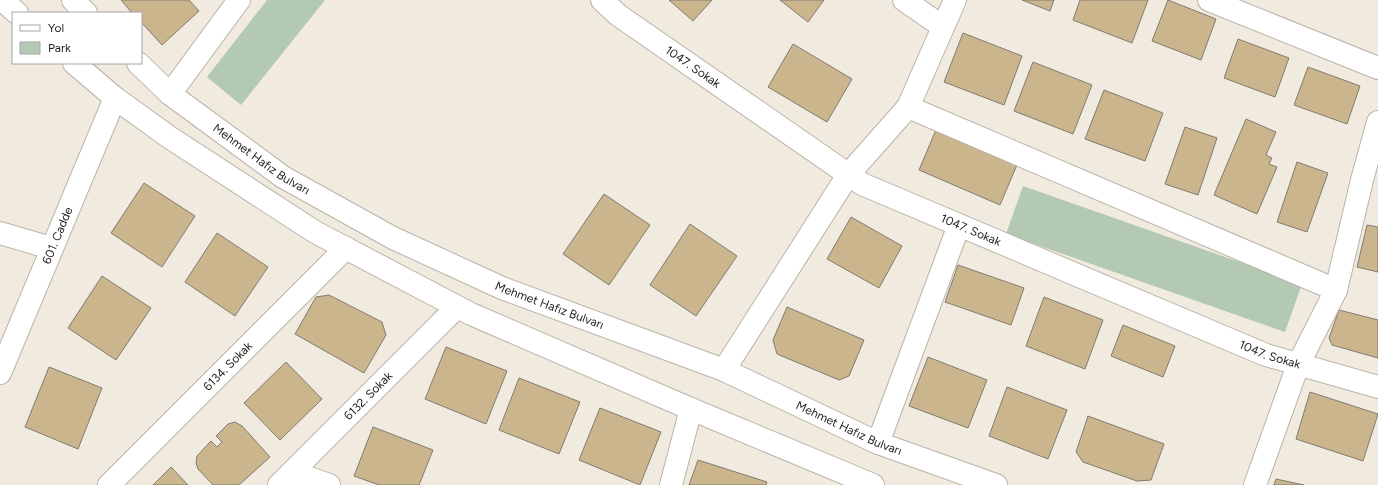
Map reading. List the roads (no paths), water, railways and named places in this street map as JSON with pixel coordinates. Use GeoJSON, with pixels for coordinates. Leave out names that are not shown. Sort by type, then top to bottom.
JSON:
{"type":"FeatureCollection","features":[{"type":"Feature","properties":{"kind":"street"},"geometry":{"type":"LineString","coordinates":[[2,0],[16,12]]}},
{"type":"Feature","properties":{"kind":"street"},"geometry":{"type":"LineString","coordinates":[[73,0],[85,12]]}},
{"type":"Feature","properties":{"kind":"street"},"geometry":{"type":"LineString","coordinates":[[170,94],[239,0]]}},
{"type":"Feature","properties":{"kind":"street","name":"1047. Sokak"},"geometry":{"type":"LineString","coordinates":[[602,0],[618,15],[862,184],[1266,355],[1378,387]]}},
{"type":"Feature","properties":{"kind":"street"},"geometry":{"type":"LineString","coordinates":[[904,0],[943,27]]}},
{"type":"Feature","properties":{"kind":"street"},"geometry":{"type":"LineString","coordinates":[[724,370],[848,175],[908,107],[955,0]]}},
{"type":"Feature","properties":{"kind":"street"},"geometry":{"type":"LineString","coordinates":[[1209,0],[1378,68]]}},
{"type":"Feature","properties":{"kind":"street"},"geometry":{"type":"LineString","coordinates":[[75,64],[115,98],[169,137],[315,232],[457,307],[691,409],[873,485]]}},
{"type":"Feature","properties":{"kind":"street","name":"Mehmet Hafız Bulvarı"},"geometry":{"type":"LineString","coordinates":[[139,64],[170,94],[283,177],[393,238],[502,288],[724,370],[878,444],[996,485]]}},
{"type":"Feature","properties":{"kind":"street","name":"601. Cadde"},"geometry":{"type":"LineString","coordinates":[[0,373],[115,98]]}},
{"type":"Feature","properties":{"kind":"street"},"geometry":{"type":"LineString","coordinates":[[908,107],[1336,290]]}},
{"type":"Feature","properties":{"kind":"street"},"geometry":{"type":"LineString","coordinates":[[1255,485],[1298,365],[1336,290],[1370,182],[1378,122]]}},
{"type":"Feature","properties":{"kind":"street"},"geometry":{"type":"LineString","coordinates":[[878,444],[959,225]]}},
{"type":"Feature","properties":{"kind":"street"},"geometry":{"type":"LineString","coordinates":[[0,233],[52,248]]}},
{"type":"Feature","properties":{"kind":"street","name":"6134. Sokak"},"geometry":{"type":"LineString","coordinates":[[109,485],[346,248]]}},
{"type":"Feature","properties":{"kind":"street","name":"6132. Sokak"},"geometry":{"type":"LineString","coordinates":[[286,479],[457,307]]}},
{"type":"Feature","properties":{"kind":"street"},"geometry":{"type":"LineString","coordinates":[[671,485],[691,409]]}},
{"type":"Feature","properties":{"kind":"street"},"geometry":{"type":"LineString","coordinates":[[286,479],[329,485]]}}]}
